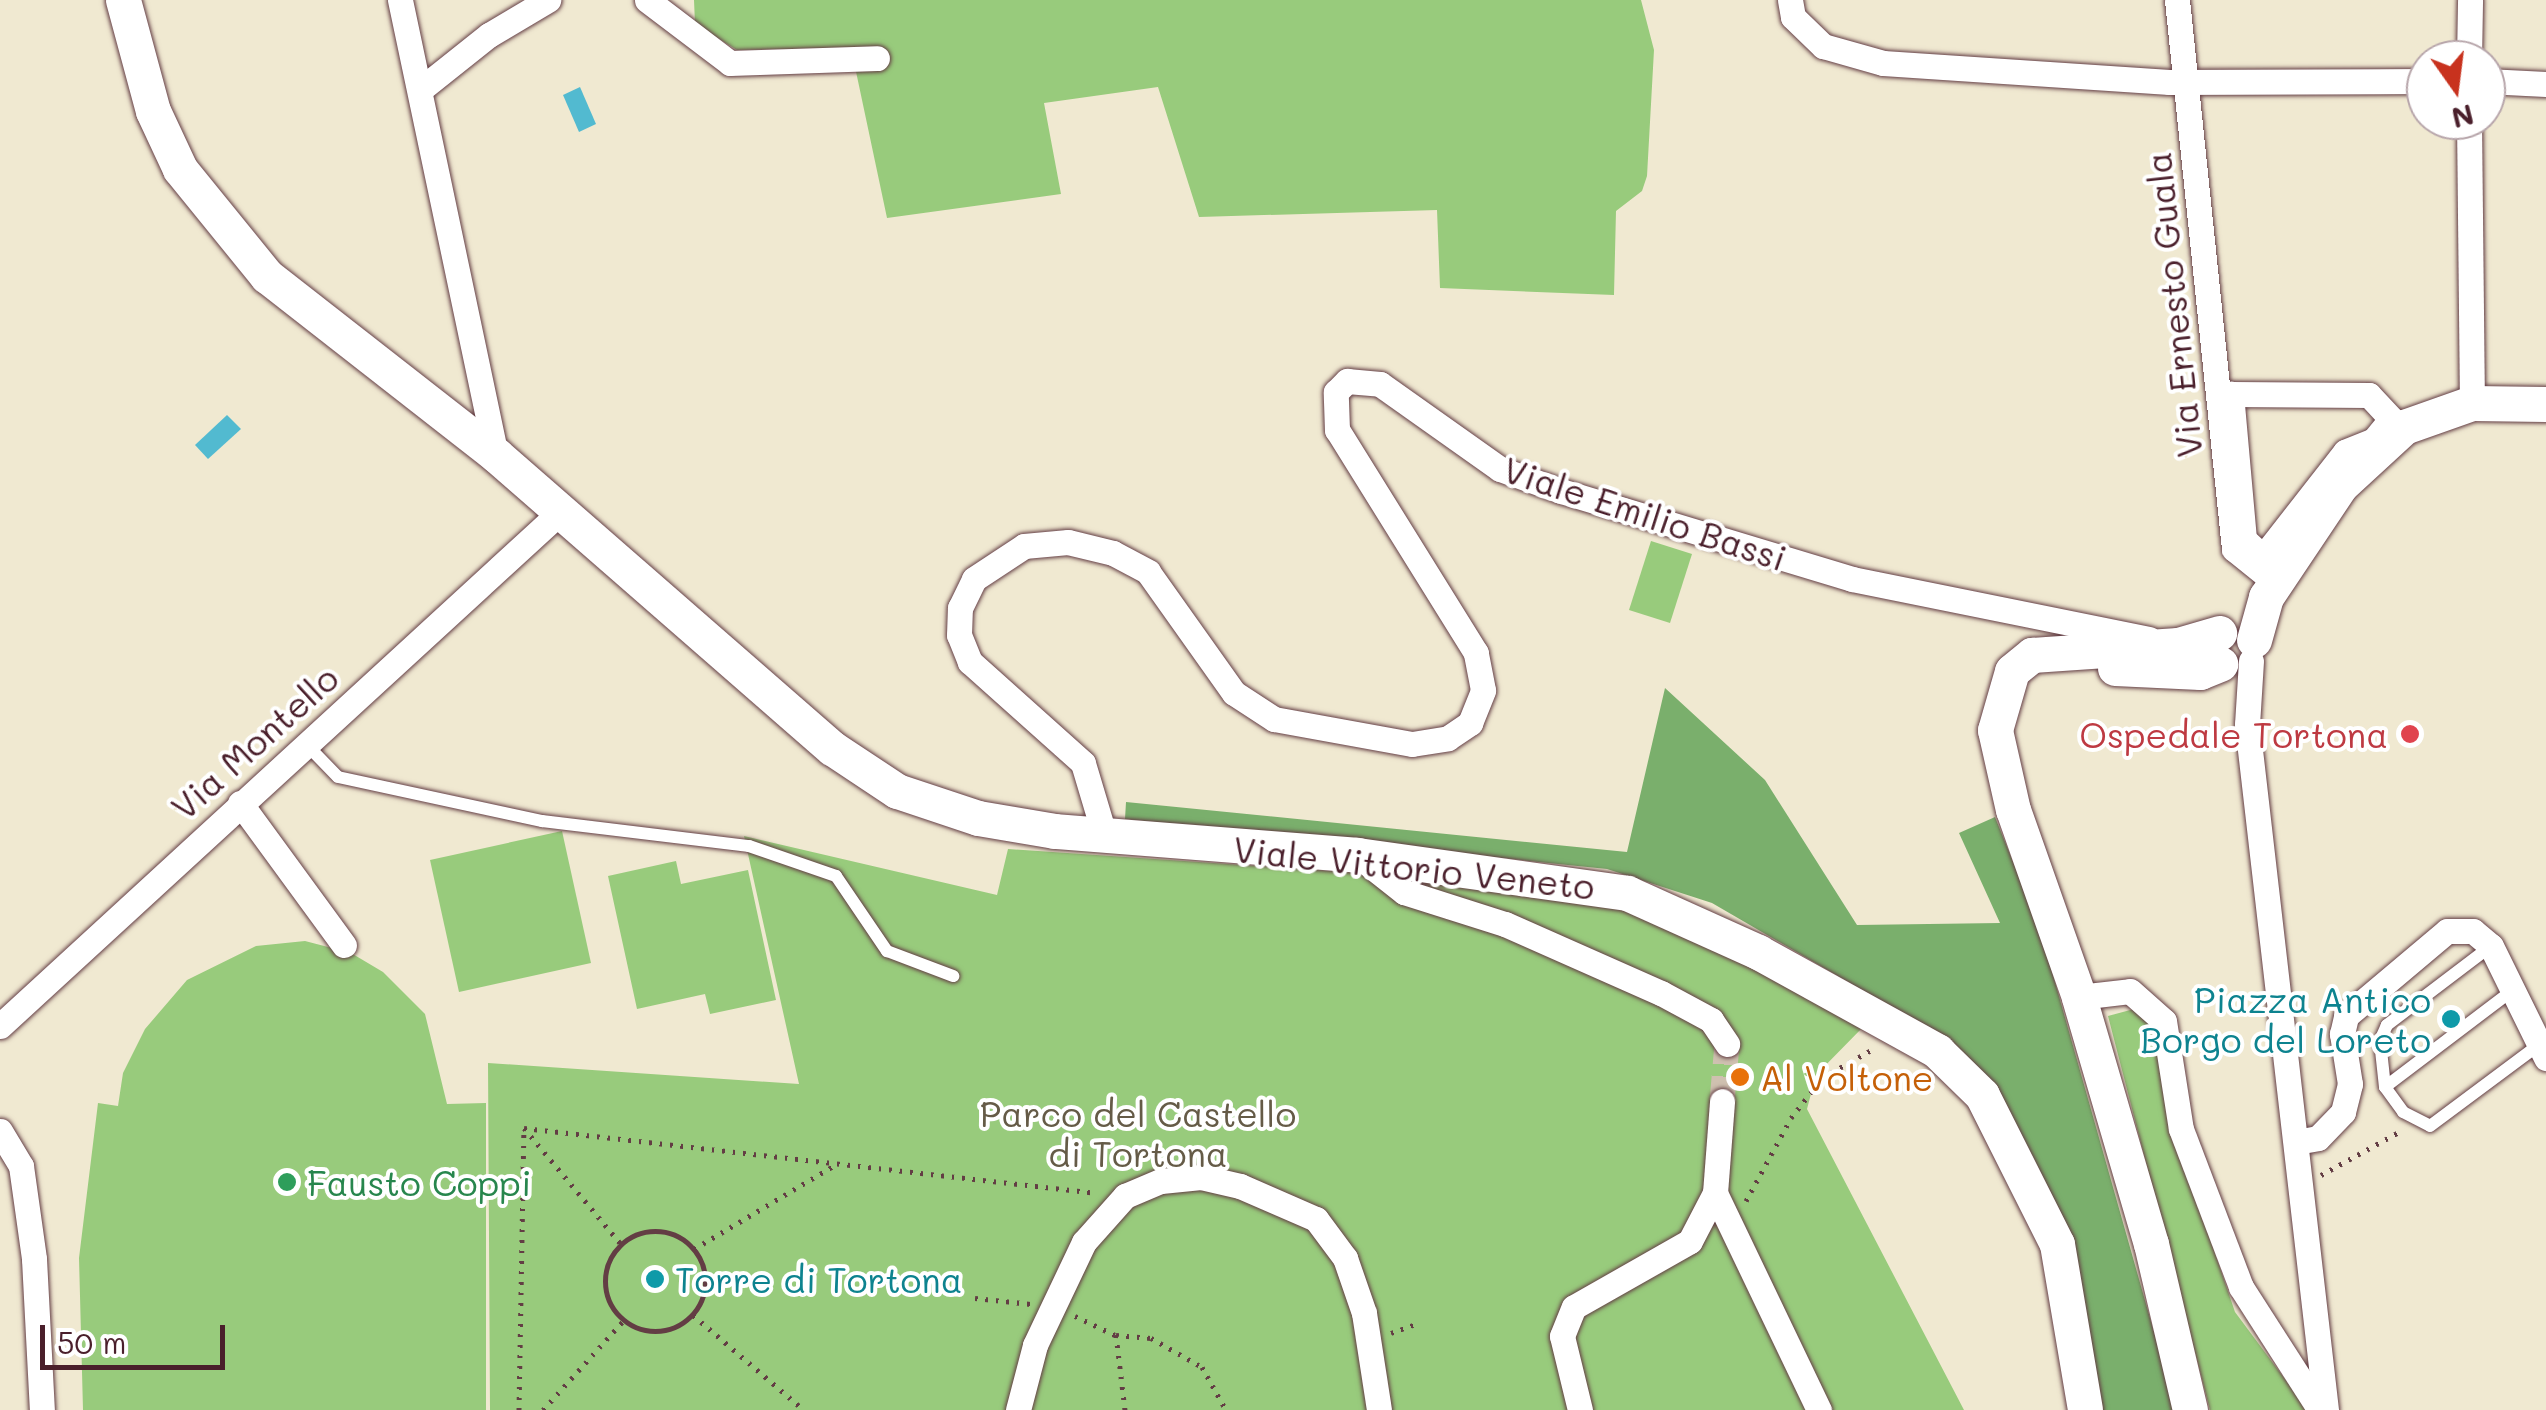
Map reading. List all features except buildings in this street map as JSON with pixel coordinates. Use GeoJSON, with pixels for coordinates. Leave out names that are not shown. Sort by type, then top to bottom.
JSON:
{"type":"FeatureCollection","features":[{"type":"Feature","properties":{"kind":"street"},"geometry":{"type":"LineString","coordinates":[[123,0],[153,112],[180,169],[222,226],[267,276],[496,455],[558,514]]}},
{"type":"Feature","properties":{"kind":"street"},"geometry":{"type":"LineString","coordinates":[[400,0],[496,455]]}},
{"type":"Feature","properties":{"kind":"street"},"geometry":{"type":"LineString","coordinates":[[421,89],[548,0]]}},
{"type":"Feature","properties":{"kind":"street"},"geometry":{"type":"LineString","coordinates":[[648,0],[730,64],[877,58]]}},
{"type":"Feature","properties":{"kind":"street"},"geometry":{"type":"LineString","coordinates":[[1790,0],[1793,17],[1823,46],[1883,63],[2187,83],[2406,81]]}},
{"type":"Feature","properties":{"kind":"street","name":"Via Ernesto Guala"},"geometry":{"type":"LineString","coordinates":[[2177,0],[2234,549],[2268,578]]}},
{"type":"Feature","properties":{"kind":"street"},"geometry":{"type":"LineString","coordinates":[[2469,40],[2470,0]]}},
{"type":"Feature","properties":{"kind":"street"},"geometry":{"type":"LineString","coordinates":[[2506,83],[2546,84]]}},
{"type":"Feature","properties":{"kind":"street"},"geometry":{"type":"LineString","coordinates":[[2469,140],[2472,403]]}},
{"type":"Feature","properties":{"kind":"street","name":"Viale Emilio Bassi"},"geometry":{"type":"LineString","coordinates":[[1105,837],[1084,763],[970,662],[959,635],[960,608],[974,579],[1024,546],[1068,542],[1113,553],[1148,572],[1234,693],[1274,719],[1412,744],[1448,738],[1470,723],[1483,690],[1476,652],[1336,430],[1336,392],[1347,382],[1380,384],[1500,469],[1561,491],[1852,579],[2178,646]]}},
{"type":"Feature","properties":{"kind":"street"},"geometry":{"type":"LineString","coordinates":[[2214,384],[2376,386],[2416,422]]}},
{"type":"Feature","properties":{"kind":"street"},"geometry":{"type":"LineString","coordinates":[[2268,578],[2244,540],[2230,394],[2369,395],[2390,418],[2374,440],[2345,452],[2268,578],[2234,649],[2247,724],[2296,1142],[2323,1410]]}},
{"type":"Feature","properties":{"kind":"street"},"geometry":{"type":"LineString","coordinates":[[2268,578],[2341,486],[2416,422],[2472,403],[2546,404]]}},
{"type":"Feature","properties":{"kind":"street","name":"Via Montello"},"geometry":{"type":"LineString","coordinates":[[0,1026],[558,514]]}},
{"type":"Feature","properties":{"kind":"street","name":"Viale Vittorio Veneto"},"geometry":{"type":"LineString","coordinates":[[558,514],[832,748],[898,791],[978,818],[1105,837],[1357,855],[1627,893],[1758,952],[1937,1051],[1982,1094],[2057,1244],[2073,1308],[2085,1410]]}},
{"type":"Feature","properties":{"kind":"street"},"geometry":{"type":"LineString","coordinates":[[2190,1410],[2151,1244],[2079,997],[1998,752],[1995,730],[2012,671],[2032,654],[2178,646],[2234,649]]}},
{"type":"Feature","properties":{"kind":"street"},"geometry":{"type":"LineString","coordinates":[[2008,685],[2064,667],[2176,672],[2234,649]]}},
{"type":"Feature","properties":{"kind":"street"},"geometry":{"type":"LineString","coordinates":[[240,802],[344,945]]}},
{"type":"Feature","properties":{"kind":"street"},"geometry":{"type":"LineString","coordinates":[[1357,855],[1404,892],[1505,924],[1662,992],[1711,1020],[1727,1044]]}},
{"type":"Feature","properties":{"kind":"street"},"geometry":{"type":"LineString","coordinates":[[2296,1142],[2318,1138],[2342,1112],[2350,1084],[2342,1034],[2346,1016],[2447,932],[2474,931],[2491,946],[2545,1047]]}},
{"type":"Feature","properties":{"kind":"street"},"geometry":{"type":"LineString","coordinates":[[2079,997],[2130,991],[2164,1021],[2181,1129],[2241,1287],[2323,1410]]}},
{"type":"Feature","properties":{"kind":"street"},"geometry":{"type":"LineString","coordinates":[[1580,1410],[1562,1336],[1574,1306],[1690,1241],[1714,1193],[1722,1101]]}},
{"type":"Feature","properties":{"kind":"street"},"geometry":{"type":"LineString","coordinates":[[0,1131],[20,1166],[34,1259],[42,1410]]}},
{"type":"Feature","properties":{"kind":"street"},"geometry":{"type":"LineString","coordinates":[[1018,1410],[1035,1345],[1084,1242],[1124,1196],[1160,1182],[1201,1177],[1240,1186],[1316,1219],[1345,1258],[1364,1313],[1379,1410]]}},
{"type":"Feature","properties":{"kind":"street"},"geometry":{"type":"LineString","coordinates":[[1714,1193],[1820,1410]]}},
{"type":"Feature","properties":{"kind":"lane"},"geometry":{"type":"LineString","coordinates":[[306,743],[338,777],[542,820],[749,846],[836,876],[887,951],[953,976]]}},
{"type":"Feature","properties":{"kind":"lane"},"geometry":{"type":"LineString","coordinates":[[2491,946],[2386,1025],[2380,1041],[2385,1087],[2403,1112],[2430,1126],[2545,1047]]}},
{"type":"Feature","properties":{"kind":"lane"},"geometry":{"type":"LineString","coordinates":[[2385,1087],[2513,990]]}},
{"type":"Feature","properties":{"kind":"path"},"geometry":{"type":"LineString","coordinates":[[1733,1232],[1761,1166],[1822,1078],[1902,1032]]}},
{"type":"Feature","properties":{"kind":"path"},"geometry":{"type":"LineString","coordinates":[[2301,1186],[2419,1120]]}},
{"type":"Feature","properties":{"kind":"path"},"geometry":{"type":"LineString","coordinates":[[524,1128],[1124,1196]]}},
{"type":"Feature","properties":{"kind":"path"},"geometry":{"type":"LineString","coordinates":[[524,1128],[620,1244]]}},
{"type":"Feature","properties":{"kind":"path"},"geometry":{"type":"LineString","coordinates":[[519,1410],[524,1128]]}},
{"type":"Feature","properties":{"kind":"path"},"geometry":{"type":"LineString","coordinates":[[694,1249],[836,1164]]}},
{"type":"Feature","properties":{"kind":"path"},"geometry":{"type":"LineString","coordinates":[[667,1232],[694,1249],[705,1290],[693,1315],[651,1332],[622,1321],[604,1283],[620,1244],[667,1232]]}},
{"type":"Feature","properties":{"kind":"path"},"geometry":{"type":"LineString","coordinates":[[974,1298],[1055,1306],[1116,1335],[1152,1338],[1202,1367],[1226,1410]]}},
{"type":"Feature","properties":{"kind":"path"},"geometry":{"type":"LineString","coordinates":[[693,1315],[804,1410]]}},
{"type":"Feature","properties":{"kind":"path"},"geometry":{"type":"LineString","coordinates":[[543,1410],[622,1321]]}},
{"type":"Feature","properties":{"kind":"path"},"geometry":{"type":"LineString","coordinates":[[1116,1335],[1125,1410]]}},
{"type":"Feature","properties":{"kind":"green space"},"geometry":{"type":"Polygon","coordinates":[[[694,0],[1641,0],[1654,50],[1647,176],[1642,191],[1616,211],[1614,295],[1440,288],[1437,210],[1199,217],[1158,87],[1044,103],[1061,194],[887,218],[851,48],[737,50],[695,24],[694,0]]]}},
{"type":"Feature","properties":{"kind":"green space"},"geometry":{"type":"Polygon","coordinates":[[[1651,541],[1692,554],[1670,623],[1629,610],[1651,541]]]}},
{"type":"Feature","properties":{"kind":"green space"},"geometry":{"type":"Polygon","coordinates":[[[1665,688],[1765,780],[1857,925],[2000,923],[1959,833],[1995,817],[2040,929],[2176,1410],[2096,1410],[2069,1247],[1917,1022],[1712,903],[1607,869],[1125,819],[1126,802],[1627,852],[1665,688]]]}},
{"type":"Feature","properties":{"kind":"green space"},"geometry":{"type":"Polygon","coordinates":[[[562,831],[591,963],[459,992],[430,860],[562,831]]]}},
{"type":"Feature","properties":{"kind":"green space","name":"Parco del Castello di Tortona"},"geometry":{"type":"Polygon","coordinates":[[[744,836],[997,895],[1008,849],[1390,875],[1639,909],[1864,1026],[1816,1075],[1807,1109],[1964,1410],[490,1410],[488,1063],[799,1084],[744,836]]]}},
{"type":"Feature","properties":{"kind":"green space"},"geometry":{"type":"Polygon","coordinates":[[[676,861],[681,884],[748,870],[776,1000],[710,1014],[705,994],[637,1009],[608,876],[676,861]]]}},
{"type":"Feature","properties":{"kind":"green space","name":"Fausto Coppi"},"geometry":{"type":"Polygon","coordinates":[[[305,941],[351,953],[383,972],[425,1014],[447,1104],[486,1103],[486,1410],[83,1410],[79,1258],[98,1103],[118,1106],[123,1073],[145,1029],[187,980],[256,946],[305,941]]]}},
{"type":"Feature","properties":{"kind":"green space"},"geometry":{"type":"Polygon","coordinates":[[[2134,1009],[2159,1027],[2174,1133],[2235,1312],[2308,1410],[2210,1410],[2108,1016],[2134,1009]]]}},
{"type":"Feature","properties":{"kind":"water"},"geometry":{"type":"Polygon","coordinates":[[[580,87],[596,124],[579,132],[563,95],[580,87]]]}},
{"type":"Feature","properties":{"kind":"water"},"geometry":{"type":"Polygon","coordinates":[[[227,415],[241,429],[208,459],[195,445],[227,415]]]}},
{"type":"Feature","properties":{"kind":"tunnel"},"geometry":{"type":"LineString","coordinates":[[1722,1101],[1727,1044]]}},
{"type":"Feature","properties":{"kind":"place","name":"Ospedale Tortona"},"geometry":{"type":"Point","coordinates":[2410,734]}},
{"type":"Feature","properties":{"kind":"place","name":"Piazza Antico Borgo del Loreto"},"geometry":{"type":"Point","coordinates":[2451,1019]}},
{"type":"Feature","properties":{"kind":"place","name":"Al Voltone"},"geometry":{"type":"Point","coordinates":[1740,1077]}},
{"type":"Feature","properties":{"kind":"place","name":"Fausto Coppi"},"geometry":{"type":"Point","coordinates":[287,1182]}},
{"type":"Feature","properties":{"kind":"place","name":"Torre di Tortona"},"geometry":{"type":"Point","coordinates":[655,1279]}}]}
